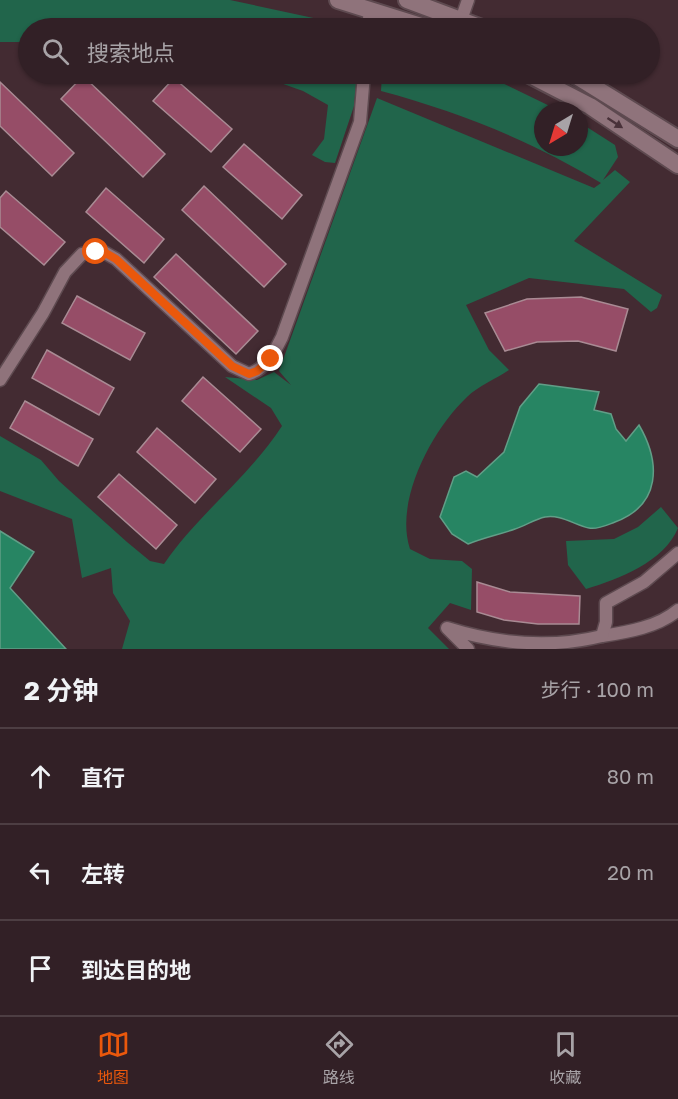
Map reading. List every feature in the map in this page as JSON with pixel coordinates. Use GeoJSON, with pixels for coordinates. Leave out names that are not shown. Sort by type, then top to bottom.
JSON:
{"type":"FeatureCollection","features":[{"type":"Feature","properties":{"kind":"street"},"geometry":{"type":"LineString","coordinates":[[338,0],[395,18]]}},
{"type":"Feature","properties":{"kind":"street"},"geometry":{"type":"LineString","coordinates":[[407,0],[456,18]]}},
{"type":"Feature","properties":{"kind":"street"},"geometry":{"type":"LineString","coordinates":[[462,18],[468,0]]}},
{"type":"Feature","properties":{"kind":"street"},"geometry":{"type":"LineString","coordinates":[[369,18],[370,10]]}},
{"type":"Feature","properties":{"kind":"street"},"geometry":{"type":"LineString","coordinates":[[0,380],[43,313],[65,272],[82,254],[102,251],[116,259],[232,366],[249,374],[257,371],[271,359],[282,337],[360,122],[363,84]]}},
{"type":"Feature","properties":{"kind":"street"},"geometry":{"type":"LineString","coordinates":[[547,84],[590,106],[678,165]]}},
{"type":"Feature","properties":{"kind":"street"},"geometry":{"type":"LineString","coordinates":[[589,84],[678,139]]}},
{"type":"Feature","properties":{"kind":"street"},"geometry":{"type":"LineString","coordinates":[[602,636],[606,622],[606,603],[644,582],[678,553]]}},
{"type":"Feature","properties":{"kind":"street"},"geometry":{"type":"LineString","coordinates":[[468,649],[447,628],[515,645],[542,647],[581,643],[602,636],[630,632],[670,617],[678,610]]}},
{"type":"Feature","properties":{"kind":"shaded area"},"geometry":{"type":"Polygon","coordinates":[[[0,0],[230,0],[314,18],[18,18],[18,42],[0,42],[0,0]]]}},
{"type":"Feature","properties":{"kind":"shaded area"},"geometry":{"type":"Polygon","coordinates":[[[283,84],[356,84],[354,106],[335,163],[325,162],[312,155],[324,139],[328,105],[303,91],[283,84]]]}},
{"type":"Feature","properties":{"kind":"shaded area"},"geometry":{"type":"Polygon","coordinates":[[[381,84],[505,84],[542,102],[534,102],[534,147],[467,118],[381,91],[381,84]]]}},
{"type":"Feature","properties":{"kind":"shaded area"},"geometry":{"type":"Polygon","coordinates":[[[377,98],[594,188],[601,183],[552,156],[588,156],[588,128],[615,145],[618,157],[603,180],[615,170],[630,182],[574,241],[662,295],[657,308],[651,312],[624,289],[529,278],[466,305],[489,350],[509,370],[471,393],[441,428],[419,467],[407,510],[406,530],[410,549],[430,559],[462,561],[472,569],[471,610],[450,603],[428,628],[449,649],[122,649],[130,621],[113,593],[111,568],[82,578],[72,519],[0,491],[0,436],[41,460],[59,481],[127,542],[150,561],[164,564],[192,529],[269,445],[282,426],[271,408],[225,377],[257,380],[274,372],[291,385],[279,371],[377,98]]]}},
{"type":"Feature","properties":{"kind":"shaded area"},"geometry":{"type":"Polygon","coordinates":[[[539,384],[599,392],[594,410],[611,414],[616,429],[626,441],[639,425],[651,454],[653,468],[649,494],[630,515],[602,527],[589,528],[551,516],[468,544],[452,534],[440,517],[454,477],[466,471],[477,477],[504,452],[520,407],[539,384]]]}},
{"type":"Feature","properties":{"kind":"shaded area"},"geometry":{"type":"Polygon","coordinates":[[[661,507],[678,528],[662,550],[639,568],[586,589],[568,565],[566,541],[614,539],[638,527],[661,507]]]}},
{"type":"Feature","properties":{"kind":"shaded area"},"geometry":{"type":"Polygon","coordinates":[[[0,531],[34,552],[10,588],[66,649],[0,649],[0,531]]]}},
{"type":"Feature","properties":{"kind":"building"},"geometry":{"type":"Polygon","coordinates":[[[0,82],[74,153],[52,176],[0,126],[0,82]]]}},
{"type":"Feature","properties":{"kind":"building"},"geometry":{"type":"Polygon","coordinates":[[[75,84],[91,84],[165,154],[143,177],[61,99],[75,84]]]}},
{"type":"Feature","properties":{"kind":"building"},"geometry":{"type":"Polygon","coordinates":[[[169,84],[181,84],[232,129],[211,152],[153,101],[169,84]]]}},
{"type":"Feature","properties":{"kind":"building"},"geometry":{"type":"Polygon","coordinates":[[[244,144],[302,195],[282,219],[223,167],[244,144]]]}},
{"type":"Feature","properties":{"kind":"building"},"geometry":{"type":"Polygon","coordinates":[[[204,186],[286,264],[264,287],[182,210],[204,186]]]}},
{"type":"Feature","properties":{"kind":"building"},"geometry":{"type":"Polygon","coordinates":[[[106,188],[164,239],[144,263],[86,212],[106,188]]]}},
{"type":"Feature","properties":{"kind":"building"},"geometry":{"type":"Polygon","coordinates":[[[6,191],[65,242],[44,265],[0,227],[0,198],[6,191]]]}},
{"type":"Feature","properties":{"kind":"building"},"geometry":{"type":"Polygon","coordinates":[[[176,254],[258,331],[236,354],[154,277],[176,254]]]}},
{"type":"Feature","properties":{"kind":"building"},"geometry":{"type":"Polygon","coordinates":[[[77,296],[145,333],[130,360],[62,323],[77,296]]]}},
{"type":"Feature","properties":{"kind":"building"},"geometry":{"type":"Polygon","coordinates":[[[581,297],[628,309],[616,351],[578,341],[537,342],[505,351],[485,313],[527,299],[581,297]]]}},
{"type":"Feature","properties":{"kind":"building"},"geometry":{"type":"Polygon","coordinates":[[[47,350],[114,388],[99,415],[32,378],[47,350]]]}},
{"type":"Feature","properties":{"kind":"building"},"geometry":{"type":"Polygon","coordinates":[[[203,377],[261,429],[240,452],[182,401],[203,377]]]}},
{"type":"Feature","properties":{"kind":"building"},"geometry":{"type":"Polygon","coordinates":[[[25,401],[93,439],[78,466],[10,428],[25,401]]]}},
{"type":"Feature","properties":{"kind":"building"},"geometry":{"type":"Polygon","coordinates":[[[157,428],[216,479],[195,503],[137,452],[157,428]]]}},
{"type":"Feature","properties":{"kind":"building"},"geometry":{"type":"Polygon","coordinates":[[[119,474],[177,525],[156,549],[98,497],[119,474]]]}},
{"type":"Feature","properties":{"kind":"building"},"geometry":{"type":"Polygon","coordinates":[[[477,582],[510,592],[580,596],[579,624],[538,624],[504,620],[477,612],[477,582]]]}},
{"type":"Feature","properties":{"kind":"route"},"geometry":{"type":"LineString","coordinates":[[96,252],[102,251],[116,259],[232,366],[249,374],[257,371],[271,359]]}}]}
